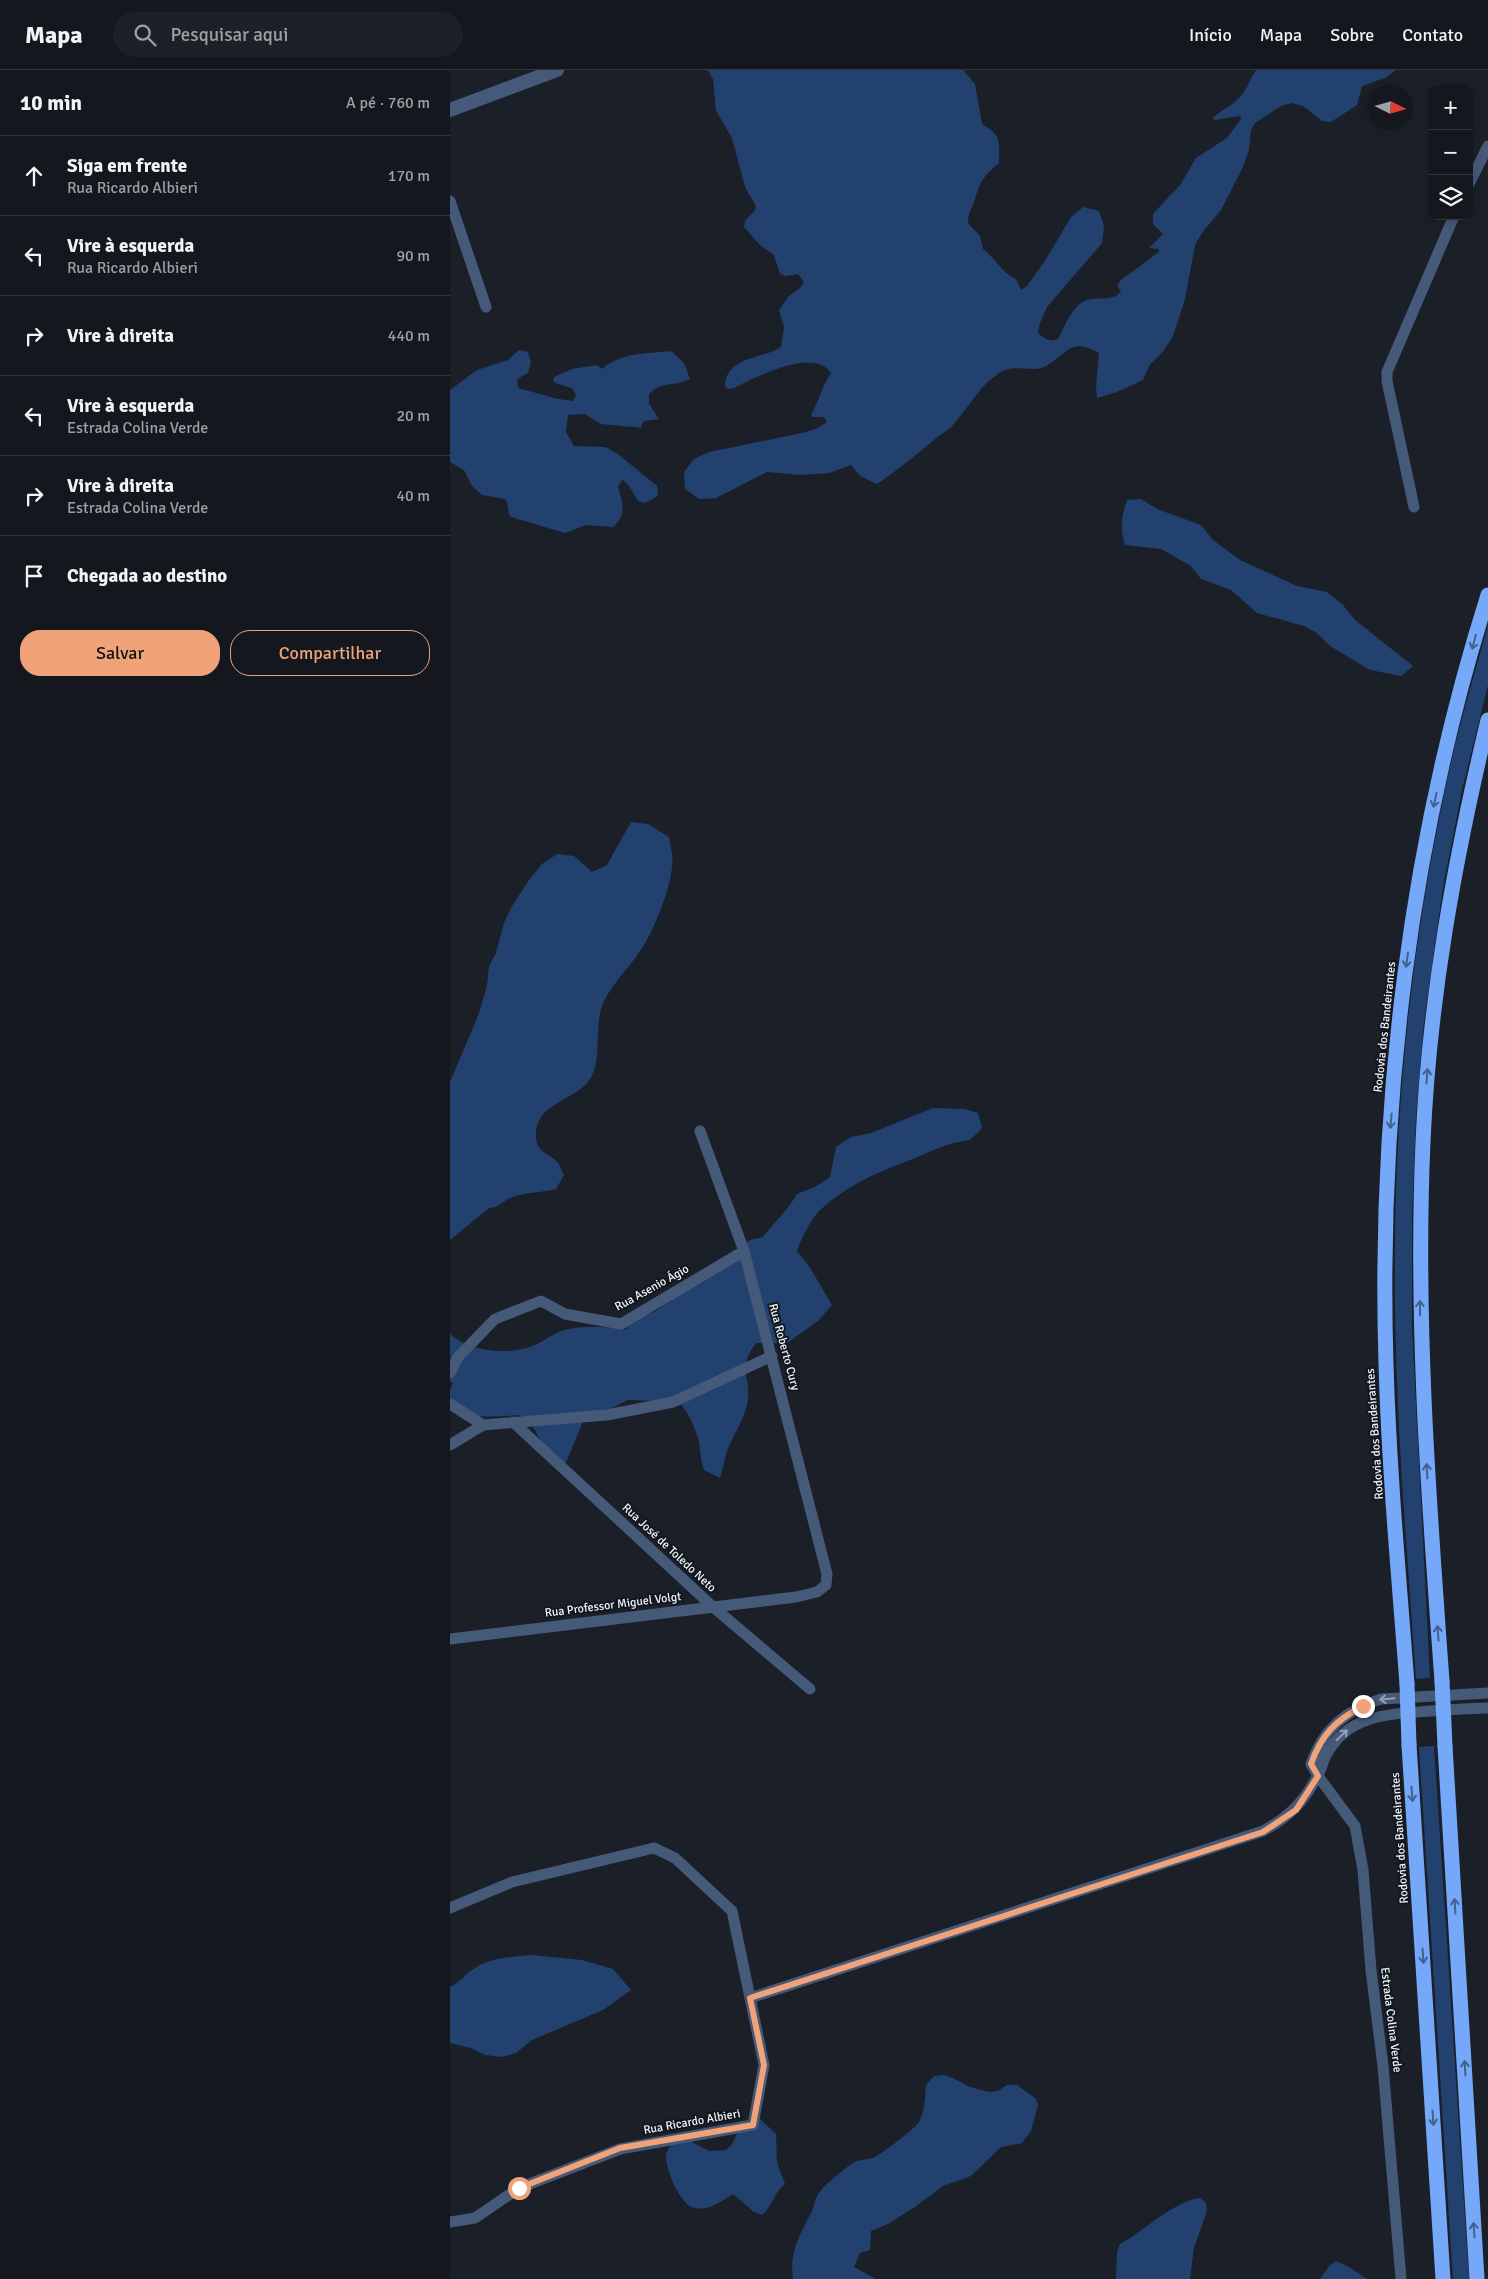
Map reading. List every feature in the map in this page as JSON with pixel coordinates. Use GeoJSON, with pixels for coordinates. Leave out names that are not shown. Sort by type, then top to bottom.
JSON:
{"type":"FeatureCollection","features":[{"type":"Feature","properties":{"kind":"highway","name":"Rodovia dos Bandeirantes"},"geometry":{"type":"LineString","coordinates":[[1443,2279],[1386,1364],[1386,1258],[1390,1130],[1404,985],[1423,858],[1450,738],[1488,595]]}},
{"type":"Feature","properties":{"kind":"highway"},"geometry":{"type":"LineString","coordinates":[[1477,2279],[1442,1682],[1421,1372],[1420,1268],[1423,1141],[1439,970],[1463,828],[1488,720]]}},
{"type":"Feature","properties":{"kind":"street"},"geometry":{"type":"LineString","coordinates":[[450,110],[557,70]]}},
{"type":"Feature","properties":{"kind":"street"},"geometry":{"type":"LineString","coordinates":[[1473,176],[1488,146]]}},
{"type":"Feature","properties":{"kind":"street"},"geometry":{"type":"LineString","coordinates":[[450,201],[486,307]]}},
{"type":"Feature","properties":{"kind":"street"},"geometry":{"type":"LineString","coordinates":[[1414,507],[1387,372],[1452,220]]}},
{"type":"Feature","properties":{"kind":"street","name":"Rua Roberto Cury"},"geometry":{"type":"LineString","coordinates":[[700,1131],[744,1251],[827,1574]]}},
{"type":"Feature","properties":{"kind":"street","name":"Rua Asenio Ágio"},"geometry":{"type":"LineString","coordinates":[[450,1373],[458,1357],[495,1319],[541,1301],[565,1314],[621,1324],[744,1251]]}},
{"type":"Feature","properties":{"kind":"street"},"geometry":{"type":"LineString","coordinates":[[450,1445],[483,1425],[607,1415],[673,1402],[772,1356]]}},
{"type":"Feature","properties":{"kind":"street"},"geometry":{"type":"LineString","coordinates":[[450,1404],[483,1425]]}},
{"type":"Feature","properties":{"kind":"street","name":"Rua José de Toledo Neto"},"geometry":{"type":"LineString","coordinates":[[513,1422],[712,1606],[810,1689]]}},
{"type":"Feature","properties":{"kind":"street","name":"Rua Professor Miguel Volgt"},"geometry":{"type":"LineString","coordinates":[[450,1639],[796,1597],[817,1592],[826,1585],[827,1574]]}},
{"type":"Feature","properties":{"kind":"street","name":"Estrada Colina Verde"},"geometry":{"type":"LineString","coordinates":[[1401,2279],[1384,2066],[1371,1970],[1364,1870],[1355,1826],[1311,1764],[1318,1745],[1338,1722],[1363,1706],[1381,1700],[1488,1693]]}},
{"type":"Feature","properties":{"kind":"street"},"geometry":{"type":"LineString","coordinates":[[750,1998],[1263,1832],[1296,1810],[1318,1776],[1326,1754],[1334,1743],[1350,1727],[1361,1722],[1386,1714],[1488,1708]]}},
{"type":"Feature","properties":{"kind":"street","name":"Rua Ricardo Albieri"},"geometry":{"type":"LineString","coordinates":[[450,1908],[512,1882],[654,1848],[675,1858],[732,1911],[764,2065],[753,2125],[620,2148],[519,2188],[474,2218],[450,2222]]}},
{"type":"Feature","properties":{"kind":"shaded area"},"geometry":{"type":"Polygon","coordinates":[[[708,70],[963,70],[975,84],[982,124],[993,132],[999,144],[999,163],[981,183],[968,219],[968,223],[980,236],[983,249],[1011,277],[1016,279],[1021,290],[1027,286],[1046,259],[1071,217],[1083,207],[1099,211],[1104,226],[1102,243],[1047,307],[1038,333],[1044,338],[1052,340],[1058,339],[1070,315],[1077,306],[1086,300],[1108,298],[1117,295],[1121,291],[1117,286],[1121,280],[1159,252],[1159,249],[1149,248],[1163,234],[1153,224],[1153,214],[1180,185],[1196,158],[1227,138],[1241,119],[1240,116],[1214,120],[1213,118],[1239,98],[1256,70],[1396,70],[1385,78],[1362,86],[1357,105],[1331,122],[1322,121],[1303,106],[1291,103],[1281,106],[1255,123],[1251,130],[1249,150],[1242,169],[1221,210],[1202,233],[1195,245],[1185,299],[1173,336],[1164,350],[1149,366],[1143,380],[1117,392],[1097,398],[1096,386],[1099,353],[1082,346],[1076,347],[1070,349],[1046,366],[1035,369],[1011,369],[998,374],[984,386],[950,428],[877,484],[860,476],[851,465],[829,473],[800,475],[767,472],[716,498],[699,499],[685,489],[684,472],[694,459],[709,452],[802,433],[816,429],[827,422],[824,417],[813,417],[811,415],[831,373],[823,365],[798,363],[769,372],[734,388],[728,389],[725,386],[727,376],[739,364],[781,347],[784,327],[779,310],[788,297],[800,288],[804,282],[798,274],[786,276],[780,274],[774,255],[759,244],[744,227],[745,221],[755,210],[756,206],[745,187],[732,138],[716,111],[713,79],[708,70]]]}},
{"type":"Feature","properties":{"kind":"shaded area"},"geometry":{"type":"Polygon","coordinates":[[[519,350],[528,352],[531,363],[528,373],[517,379],[518,388],[558,399],[573,401],[576,395],[572,388],[555,383],[554,377],[572,369],[597,365],[602,369],[617,359],[626,357],[671,351],[684,363],[690,379],[658,387],[649,394],[649,404],[659,419],[644,421],[641,426],[643,428],[601,424],[585,414],[568,415],[566,432],[574,446],[605,447],[618,454],[657,486],[658,495],[650,501],[640,501],[622,480],[618,487],[623,508],[620,518],[613,527],[586,525],[565,533],[511,517],[505,499],[482,495],[472,486],[464,470],[450,462],[450,390],[477,370],[508,360],[519,350]]]}},
{"type":"Feature","properties":{"kind":"shaded area"},"geometry":{"type":"Polygon","coordinates":[[[1141,499],[1157,509],[1201,525],[1213,540],[1240,560],[1297,586],[1327,592],[1343,605],[1355,620],[1413,666],[1401,676],[1370,670],[1330,646],[1317,633],[1304,626],[1257,613],[1231,590],[1201,579],[1191,566],[1161,549],[1125,545],[1122,523],[1127,500],[1141,499]]]}},
{"type":"Feature","properties":{"kind":"shaded area"},"geometry":{"type":"Polygon","coordinates":[[[1488,625],[1488,685],[1462,790],[1443,887],[1424,1022],[1416,1116],[1412,1215],[1412,1327],[1430,1678],[1416,1679],[1401,1463],[1396,1355],[1395,1246],[1399,1131],[1408,1017],[1415,960],[1434,846],[1454,749],[1488,625]]]}},
{"type":"Feature","properties":{"kind":"shaded area"},"geometry":{"type":"Polygon","coordinates":[[[631,822],[648,824],[669,837],[673,860],[671,876],[661,908],[648,937],[604,1001],[599,1020],[596,1062],[590,1079],[575,1093],[548,1109],[541,1116],[537,1125],[536,1137],[539,1147],[557,1162],[564,1175],[556,1189],[515,1196],[497,1206],[489,1208],[450,1240],[450,1082],[478,1016],[487,986],[489,966],[496,953],[504,923],[512,906],[542,864],[557,854],[574,856],[592,872],[607,865],[631,822]]]}},
{"type":"Feature","properties":{"kind":"shaded area"},"geometry":{"type":"Polygon","coordinates":[[[933,1108],[965,1109],[978,1113],[982,1128],[970,1140],[953,1143],[937,1149],[860,1182],[838,1195],[816,1214],[806,1230],[797,1251],[809,1266],[832,1305],[818,1321],[787,1343],[756,1343],[747,1361],[747,1405],[728,1448],[720,1478],[704,1470],[694,1426],[686,1411],[674,1397],[660,1401],[628,1400],[584,1419],[565,1465],[542,1443],[532,1425],[519,1415],[476,1416],[450,1408],[450,1389],[453,1383],[450,1381],[450,1334],[468,1345],[503,1351],[535,1345],[569,1329],[605,1327],[627,1329],[640,1317],[654,1312],[697,1283],[750,1240],[763,1237],[797,1194],[815,1187],[830,1177],[836,1147],[851,1137],[871,1133],[933,1108]]]}},
{"type":"Feature","properties":{"kind":"shaded area"},"geometry":{"type":"Polygon","coordinates":[[[1434,1746],[1469,2279],[1453,2279],[1419,1747],[1434,1746]]]}},
{"type":"Feature","properties":{"kind":"shaded area"},"geometry":{"type":"Polygon","coordinates":[[[532,1955],[582,1960],[613,1969],[631,1990],[603,2010],[532,2040],[516,2053],[502,2057],[485,2055],[471,2048],[450,2043],[450,1987],[482,1964],[502,1958],[532,1955]]]}},
{"type":"Feature","properties":{"kind":"shaded area"},"geometry":{"type":"Polygon","coordinates":[[[943,2075],[970,2087],[989,2092],[998,2091],[1007,2085],[1017,2085],[1036,2099],[1038,2105],[1031,2131],[1022,2143],[1001,2147],[971,2176],[943,2186],[888,2224],[871,2231],[870,2250],[860,2253],[854,2267],[876,2279],[793,2279],[792,2269],[796,2243],[819,2193],[853,2163],[875,2157],[898,2141],[916,2125],[924,2109],[926,2085],[934,2076],[943,2075]]]}},
{"type":"Feature","properties":{"kind":"shaded area"},"geometry":{"type":"Polygon","coordinates":[[[759,2118],[776,2134],[777,2163],[785,2184],[778,2191],[766,2211],[762,2215],[754,2212],[733,2194],[715,2205],[705,2208],[694,2208],[689,2205],[674,2185],[666,2161],[668,2149],[673,2141],[686,2139],[709,2151],[726,2150],[731,2146],[738,2132],[759,2118]]]}},
{"type":"Feature","properties":{"kind":"shaded area"},"geometry":{"type":"Polygon","coordinates":[[[1200,2198],[1206,2203],[1207,2211],[1194,2248],[1190,2279],[1116,2279],[1117,2252],[1120,2244],[1170,2210],[1190,2200],[1200,2198]]]}},
{"type":"Feature","properties":{"kind":"shaded area"},"geometry":{"type":"Polygon","coordinates":[[[1336,2261],[1367,2279],[1320,2279],[1330,2265],[1336,2261]]]}},
{"type":"Feature","properties":{"kind":"route"},"geometry":{"type":"LineString","coordinates":[[519,2188],[620,2148],[753,2125],[764,2065],[750,1998],[1263,1832],[1278,1824],[1296,1810],[1318,1776],[1311,1764],[1318,1745],[1338,1722],[1363,1706]]}}]}
